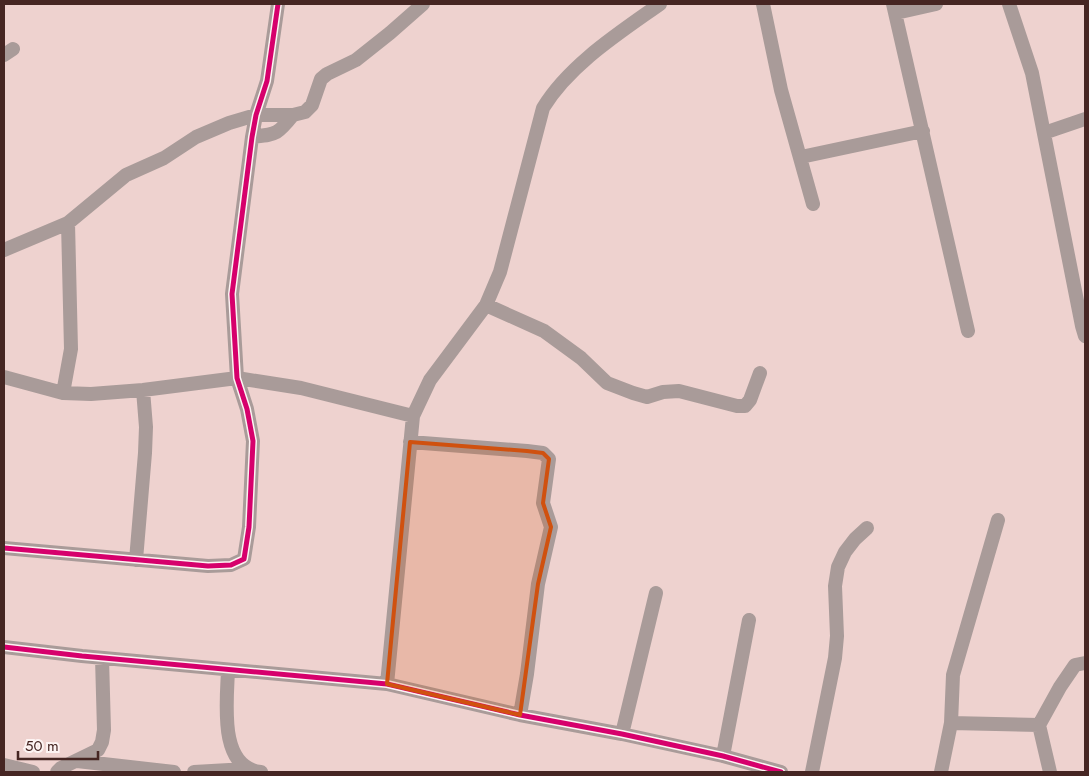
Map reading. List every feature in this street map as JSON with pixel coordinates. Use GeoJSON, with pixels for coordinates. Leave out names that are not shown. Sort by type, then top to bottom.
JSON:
{"type":"FeatureCollection","features":[{"type":"Feature","properties":{"kind":"street"},"geometry":{"type":"LineString","coordinates":[[4,548],[208,566],[231,565],[244,559],[250,527],[253,441],[247,409],[237,378],[232,294],[252,137],[256,115],[267,82],[278,4]]}},
{"type":"Feature","properties":{"kind":"street"},"geometry":{"type":"LineString","coordinates":[[4,250],[68,223],[126,175],[164,158],[196,137],[229,123],[256,115],[293,115],[305,112],[312,105],[321,79],[327,74],[356,60],[390,34],[423,4]]}},
{"type":"Feature","properties":{"kind":"street"},"geometry":{"type":"LineString","coordinates":[[387,684],[413,416],[430,380],[486,305],[500,272],[543,108],[553,92],[608,40],[660,4]]}},
{"type":"Feature","properties":{"kind":"street"},"geometry":{"type":"LineString","coordinates":[[763,4],[781,90],[813,204]]}},
{"type":"Feature","properties":{"kind":"street"},"geometry":{"type":"LineString","coordinates":[[936,4],[894,9],[968,331]]}},
{"type":"Feature","properties":{"kind":"street"},"geometry":{"type":"LineString","coordinates":[[1009,4],[1032,73],[1085,336]]}},
{"type":"Feature","properties":{"kind":"street"},"geometry":{"type":"LineString","coordinates":[[252,137],[272,135],[280,131],[293,115]]}},
{"type":"Feature","properties":{"kind":"street"},"geometry":{"type":"LineString","coordinates":[[1044,133],[1085,119]]}},
{"type":"Feature","properties":{"kind":"street"},"geometry":{"type":"LineString","coordinates":[[800,157],[923,131]]}},
{"type":"Feature","properties":{"kind":"street"},"geometry":{"type":"LineString","coordinates":[[63,393],[71,348],[68,223]]}},
{"type":"Feature","properties":{"kind":"street"},"geometry":{"type":"LineString","coordinates":[[486,305],[544,331],[580,358],[607,382],[647,397],[663,392],[679,391],[737,406],[745,406],[750,400],[760,373]]}},
{"type":"Feature","properties":{"kind":"street"},"geometry":{"type":"LineString","coordinates":[[4,377],[63,393],[91,394],[143,390],[237,378],[301,388],[413,416]]}},
{"type":"Feature","properties":{"kind":"street"},"geometry":{"type":"LineString","coordinates":[[136,560],[145,453],[146,427],[143,390]]}},
{"type":"Feature","properties":{"kind":"street"},"geometry":{"type":"LineString","coordinates":[[410,442],[527,451],[543,453],[549,459],[543,503],[551,527],[538,584],[528,674],[520,715]]}},
{"type":"Feature","properties":{"kind":"street"},"geometry":{"type":"LineString","coordinates":[[940,772],[951,723],[953,675],[998,520]]}},
{"type":"Feature","properties":{"kind":"street"},"geometry":{"type":"LineString","coordinates":[[812,772],[838,636],[835,586],[838,567],[845,552],[855,539],[868,528]]}},
{"type":"Feature","properties":{"kind":"street"},"geometry":{"type":"LineString","coordinates":[[622,734],[656,594]]}},
{"type":"Feature","properties":{"kind":"street"},"geometry":{"type":"LineString","coordinates":[[723,756],[749,620]]}},
{"type":"Feature","properties":{"kind":"street"},"geometry":{"type":"LineString","coordinates":[[4,647],[102,658],[387,684],[520,715],[622,734],[723,756],[781,772]]}},
{"type":"Feature","properties":{"kind":"street"},"geometry":{"type":"LineString","coordinates":[[58,772],[60,768],[98,750],[102,742],[104,730],[102,658]]}},
{"type":"Feature","properties":{"kind":"street"},"geometry":{"type":"LineString","coordinates":[[1050,772],[1039,725],[1060,687],[1075,665],[1085,663]]}},
{"type":"Feature","properties":{"kind":"street"},"geometry":{"type":"LineString","coordinates":[[228,670],[228,736],[238,762],[247,769]]}},
{"type":"Feature","properties":{"kind":"street"},"geometry":{"type":"LineString","coordinates":[[951,723],[1039,725]]}},
{"type":"Feature","properties":{"kind":"street"},"geometry":{"type":"LineString","coordinates":[[76,760],[174,772]]}},
{"type":"Feature","properties":{"kind":"street"},"geometry":{"type":"LineString","coordinates":[[4,765],[32,772]]}},
{"type":"Feature","properties":{"kind":"street"},"geometry":{"type":"LineString","coordinates":[[194,772],[247,769],[261,772]]}},
{"type":"Feature","properties":{"kind":"highlighted area"},"geometry":{"type":"Polygon","coordinates":[[[410,442],[527,451],[543,453],[549,459],[543,503],[551,527],[538,584],[520,715],[387,684],[410,442]]]}},
{"type":"Feature","properties":{"kind":"cycle path"},"geometry":{"type":"LineString","coordinates":[[4,548],[208,566],[231,565],[244,559],[249,527],[253,441],[247,409],[237,378],[232,294],[252,137],[256,115],[267,81],[278,4]]}},
{"type":"Feature","properties":{"kind":"cycle path"},"geometry":{"type":"LineString","coordinates":[[4,647],[387,684],[520,715],[622,734],[723,756],[781,772]]}}]}
